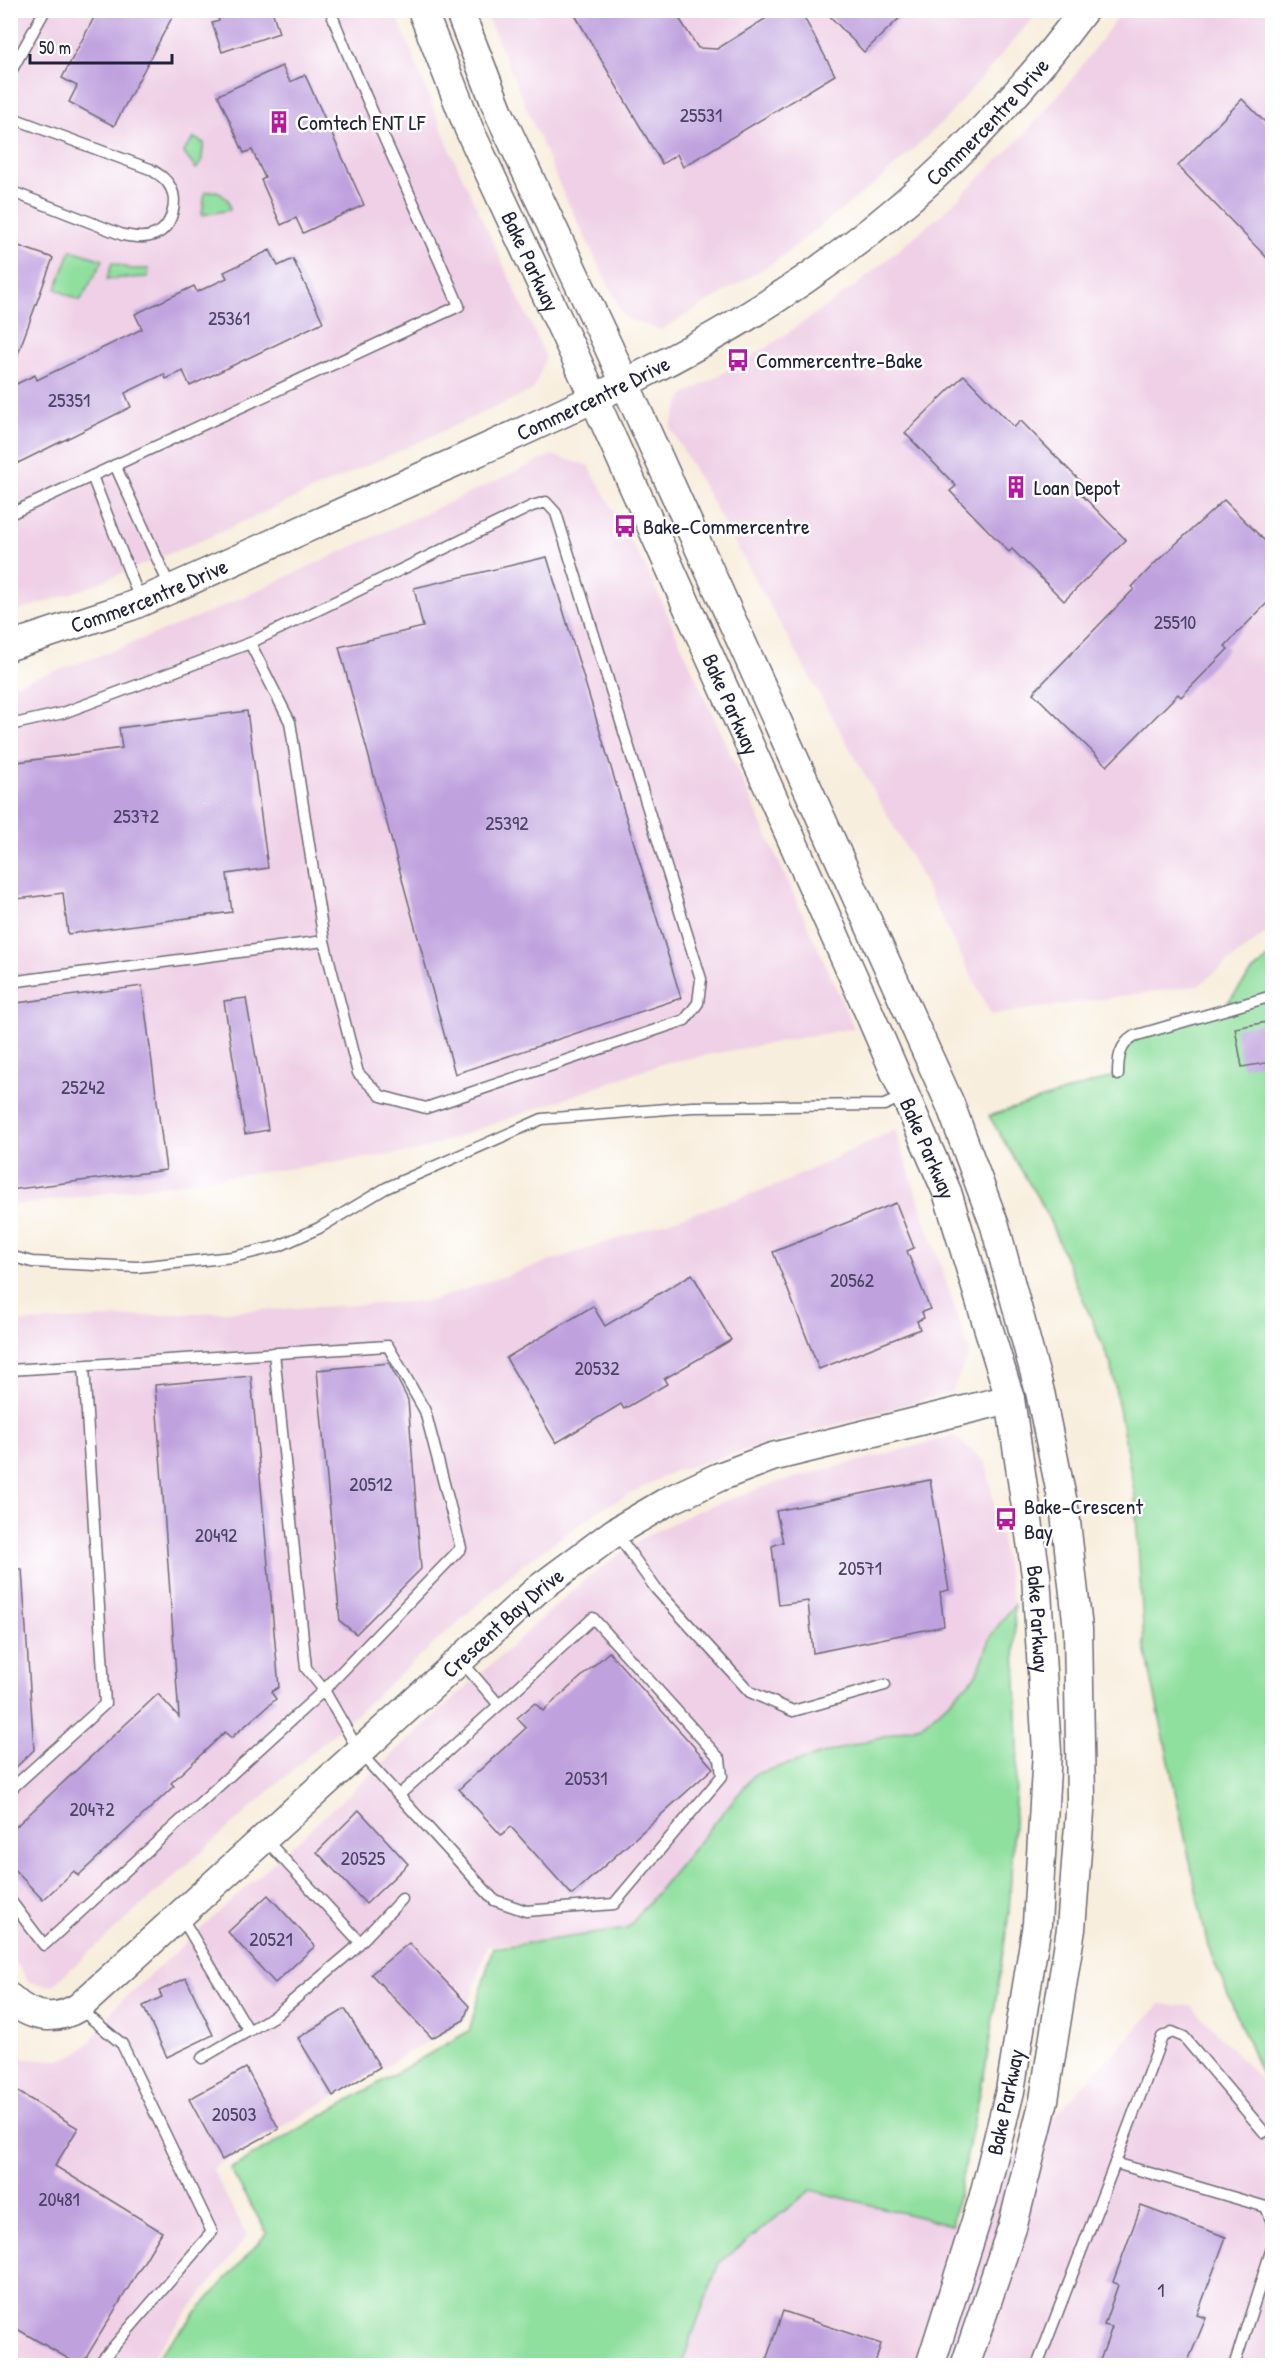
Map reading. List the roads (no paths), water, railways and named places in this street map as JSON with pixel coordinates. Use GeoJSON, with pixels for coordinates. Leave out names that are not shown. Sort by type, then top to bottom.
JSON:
{"type":"FeatureCollection","features":[{"type":"Feature","properties":{"kind":"main road","name":"Bake Parkway"},"geometry":{"type":"LineString","coordinates":[[422,10],[452,89],[947,1192],[1010,1399],[1036,1575],[1046,1740],[1038,1923],[1010,2091],[983,2199],[930,2366]]}},
{"type":"Feature","properties":{"kind":"main road","name":"Bake Parkway"},"geometry":{"type":"LineString","coordinates":[[459,10],[500,115],[941,1084],[995,1226],[1040,1392],[1065,1513],[1078,1629],[1081,1799],[1071,1929],[1044,2100],[1013,2225],[965,2366]]}},
{"type":"Feature","properties":{"kind":"main road","name":"Commercentre Drive"},"geometry":{"type":"LineString","coordinates":[[10,646],[141,602],[171,589],[592,400],[736,324],[804,280],[872,231],[979,136],[1053,53],[1084,10]]}},
{"type":"Feature","properties":{"kind":"main road"},"geometry":{"type":"LineString","coordinates":[[1010,1399],[1020,1403],[1035,1443],[1050,1531],[1059,1630],[1078,1672]]}},
{"type":"Feature","properties":{"kind":"main road","name":"Crescent Bay Drive"},"geometry":{"type":"LineString","coordinates":[[83,2004],[537,1590],[615,1532],[678,1496],[772,1457],[1010,1399]]}},
{"type":"Feature","properties":{"kind":"main road"},"geometry":{"type":"LineString","coordinates":[[10,1998],[26,2012],[46,2017],[69,2013],[83,2004]]}},
{"type":"Feature","properties":{"kind":"lane"},"geometry":{"type":"LineString","coordinates":[[10,73],[45,10]]}},
{"type":"Feature","properties":{"kind":"lane"},"geometry":{"type":"LineString","coordinates":[[10,514],[459,306],[416,205],[356,77],[330,10]]}},
{"type":"Feature","properties":{"kind":"lane"},"geometry":{"type":"LineString","coordinates":[[10,117],[150,169],[164,177],[171,188],[174,201],[172,215],[165,226],[158,234],[142,238],[123,235],[10,191]]}},
{"type":"Feature","properties":{"kind":"lane"},"geometry":{"type":"LineString","coordinates":[[115,465],[171,589]]}},
{"type":"Feature","properties":{"kind":"lane"},"geometry":{"type":"LineString","coordinates":[[92,476],[141,602]]}},
{"type":"Feature","properties":{"kind":"lane"},"geometry":{"type":"LineString","coordinates":[[10,725],[63,713],[250,643],[532,506],[546,502],[556,513],[701,979],[698,1003],[685,1020],[426,1108],[381,1096],[358,1073],[324,941],[290,722],[250,643]]}},
{"type":"Feature","properties":{"kind":"lane"},"geometry":{"type":"LineString","coordinates":[[10,982],[324,941]]}},
{"type":"Feature","properties":{"kind":"lane"},"geometry":{"type":"LineString","coordinates":[[1118,1075],[1121,1050],[1134,1036],[1272,996]]}},
{"type":"Feature","properties":{"kind":"lane"},"geometry":{"type":"LineString","coordinates":[[10,1256],[32,1262],[137,1267],[233,1257],[279,1246],[319,1228],[386,1188],[542,1119],[692,1107],[884,1105],[905,1095]]}},
{"type":"Feature","properties":{"kind":"lane"},"geometry":{"type":"LineString","coordinates":[[10,1370],[388,1346],[425,1411],[461,1548],[324,1690],[44,1945],[10,1900]]}},
{"type":"Feature","properties":{"kind":"lane"},"geometry":{"type":"LineString","coordinates":[[274,1353],[306,1668],[324,1690],[360,1753],[494,1900],[526,1911],[614,1904],[722,1776],[720,1759],[593,1618],[399,1795]]}},
{"type":"Feature","properties":{"kind":"lane"},"geometry":{"type":"LineString","coordinates":[[10,1791],[105,1704],[84,1366]]}},
{"type":"Feature","properties":{"kind":"lane"},"geometry":{"type":"LineString","coordinates":[[615,1532],[656,1589],[750,1692],[793,1711],[885,1685]]}},
{"type":"Feature","properties":{"kind":"lane"},"geometry":{"type":"LineString","coordinates":[[461,1660],[499,1705]]}},
{"type":"Feature","properties":{"kind":"lane"},"geometry":{"type":"LineString","coordinates":[[265,1838],[360,1942]]}},
{"type":"Feature","properties":{"kind":"lane"},"geometry":{"type":"LineString","coordinates":[[202,2058],[276,2015],[360,1942],[402,1899]]}},
{"type":"Feature","properties":{"kind":"lane"},"geometry":{"type":"LineString","coordinates":[[179,1915],[249,2031]]}},
{"type":"Feature","properties":{"kind":"lane"},"geometry":{"type":"LineString","coordinates":[[83,2004],[122,2044],[212,2232],[97,2366]]}},
{"type":"Feature","properties":{"kind":"lane"},"geometry":{"type":"LineString","coordinates":[[1037,2366],[1162,2037],[1172,2032],[1184,2037],[1264,2132]]}},
{"type":"Feature","properties":{"kind":"lane"},"geometry":{"type":"LineString","coordinates":[[1115,2163],[1269,2205],[1272,2222]]}},
{"type":"Feature","properties":{"kind":"lane"},"geometry":{"type":"LineString","coordinates":[[1234,2366],[1272,2248]]}},
{"type":"Feature","properties":{"kind":"place","name":"Comtech ENT LF"},"geometry":{"type":"Point","coordinates":[279,122]}},
{"type":"Feature","properties":{"kind":"place","name":"Commercentre-Bake"},"geometry":{"type":"Point","coordinates":[738,360]}},
{"type":"Feature","properties":{"kind":"place","name":"Loan Depot"},"geometry":{"type":"Point","coordinates":[1016,487]}},
{"type":"Feature","properties":{"kind":"place","name":"Bake-Commercentre"},"geometry":{"type":"Point","coordinates":[625,526]}},
{"type":"Feature","properties":{"kind":"place","name":"Bake-Crescent Bay"},"geometry":{"type":"Point","coordinates":[1006,1519]}}]}
